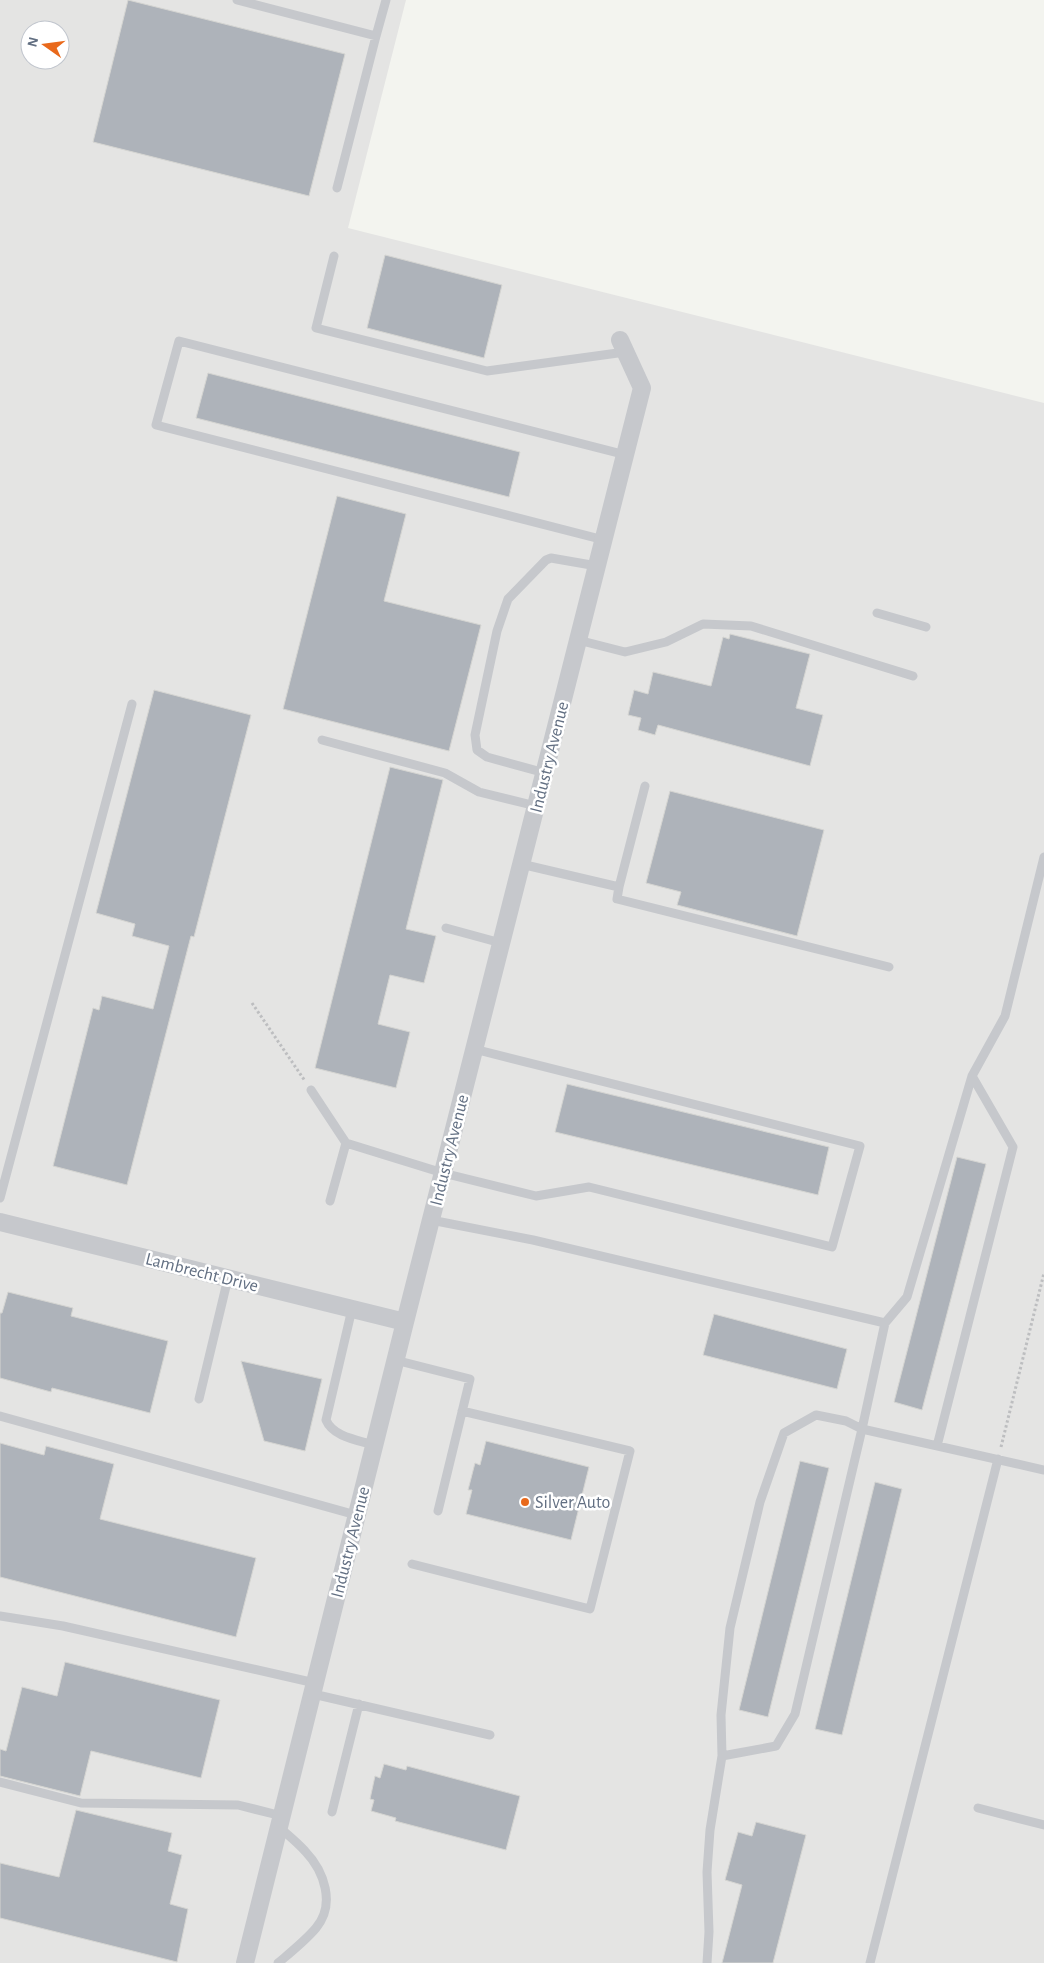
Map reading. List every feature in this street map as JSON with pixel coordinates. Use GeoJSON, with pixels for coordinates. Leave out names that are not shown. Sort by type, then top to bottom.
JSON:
{"type":"FeatureCollection","features":[{"type":"Feature","properties":{"kind":"street","name":"Industry Avenue"},"geometry":{"type":"LineString","coordinates":[[245,1963],[442,1173],[642,388],[623,346]]}},
{"type":"Feature","properties":{"kind":"street","name":"Lambrecht Drive"},"geometry":{"type":"LineString","coordinates":[[0,1222],[405,1322]]}},
{"type":"Feature","properties":{"kind":"lane"},"geometry":{"type":"LineString","coordinates":[[237,0],[376,36]]}},
{"type":"Feature","properties":{"kind":"lane"},"geometry":{"type":"LineString","coordinates":[[337,188],[386,0]]}},
{"type":"Feature","properties":{"kind":"lane"},"geometry":{"type":"LineString","coordinates":[[334,256],[316,328],[487,371],[623,346]]}},
{"type":"Feature","properties":{"kind":"lane"},"geometry":{"type":"LineString","coordinates":[[604,540],[156,425],[179,341],[626,455]]}},
{"type":"Feature","properties":{"kind":"lane"},"geometry":{"type":"LineString","coordinates":[[545,773],[487,757],[477,750],[475,735],[498,631],[508,599],[546,560],[551,558],[597,566]]}},
{"type":"Feature","properties":{"kind":"lane"},"geometry":{"type":"LineString","coordinates":[[877,613],[926,627]]}},
{"type":"Feature","properties":{"kind":"lane"},"geometry":{"type":"LineString","coordinates":[[578,640],[625,652],[666,642],[703,624],[751,626],[913,676]]}},
{"type":"Feature","properties":{"kind":"lane"},"geometry":{"type":"LineString","coordinates":[[0,1198],[132,704]]}},
{"type":"Feature","properties":{"kind":"lane"},"geometry":{"type":"LineString","coordinates":[[322,740],[445,773],[479,792],[536,806]]}},
{"type":"Feature","properties":{"kind":"lane"},"geometry":{"type":"LineString","coordinates":[[645,786],[617,899],[889,967]]}},
{"type":"Feature","properties":{"kind":"lane"},"geometry":{"type":"LineString","coordinates":[[722,1756],[776,1746],[795,1714],[885,1323],[907,1297],[972,1076],[1005,1016],[1044,857]]}},
{"type":"Feature","properties":{"kind":"lane"},"geometry":{"type":"LineString","coordinates":[[521,864],[619,887]]}},
{"type":"Feature","properties":{"kind":"lane"},"geometry":{"type":"LineString","coordinates":[[446,928],[501,943]]}},
{"type":"Feature","properties":{"kind":"lane"},"geometry":{"type":"LineString","coordinates":[[312,1090],[346,1143],[442,1173],[536,1196],[589,1187],[832,1247],[860,1146],[474,1049]]}},
{"type":"Feature","properties":{"kind":"lane"},"geometry":{"type":"LineString","coordinates":[[937,1446],[1012,1147],[972,1076]]}},
{"type":"Feature","properties":{"kind":"lane"},"geometry":{"type":"LineString","coordinates":[[330,1201],[346,1143]]}},
{"type":"Feature","properties":{"kind":"lane"},"geometry":{"type":"LineString","coordinates":[[431,1220],[533,1240],[885,1323]]}},
{"type":"Feature","properties":{"kind":"lane"},"geometry":{"type":"LineString","coordinates":[[199,1398],[228,1278]]}},
{"type":"Feature","properties":{"kind":"lane"},"geometry":{"type":"LineString","coordinates":[[352,1309],[326,1420],[329,1428],[345,1436],[374,1445]]}},
{"type":"Feature","properties":{"kind":"lane"},"geometry":{"type":"LineString","coordinates":[[395,1360],[470,1379],[438,1511]]}},
{"type":"Feature","properties":{"kind":"lane"},"geometry":{"type":"LineString","coordinates":[[412,1564],[590,1609],[630,1451],[462,1411]]}},
{"type":"Feature","properties":{"kind":"lane"},"geometry":{"type":"LineString","coordinates":[[707,1963],[709,1847],[722,1756],[722,1716],[730,1628],[760,1502],[784,1433],[816,1415],[846,1421],[862,1429],[1044,1470]]}},
{"type":"Feature","properties":{"kind":"lane"},"geometry":{"type":"LineString","coordinates":[[0,1416],[356,1515]]}},
{"type":"Feature","properties":{"kind":"lane"},"geometry":{"type":"LineString","coordinates":[[870,1963],[998,1459]]}},
{"type":"Feature","properties":{"kind":"lane"},"geometry":{"type":"LineString","coordinates":[[0,1616],[63,1626],[314,1688],[359,1704],[490,1735]]}},
{"type":"Feature","properties":{"kind":"lane"},"geometry":{"type":"LineString","coordinates":[[332,1812],[359,1704]]}},
{"type":"Feature","properties":{"kind":"lane"},"geometry":{"type":"LineString","coordinates":[[0,1782],[81,1803],[238,1805],[280,1821],[306,1851],[319,1870],[326,1890],[326,1910],[317,1927],[278,1963]]}},
{"type":"Feature","properties":{"kind":"lane"},"geometry":{"type":"LineString","coordinates":[[978,1808],[1044,1825]]}},
{"type":"Feature","properties":{"kind":"path"},"geometry":{"type":"LineString","coordinates":[[252,1003],[312,1090]]}},
{"type":"Feature","properties":{"kind":"path"},"geometry":{"type":"LineString","coordinates":[[998,1459],[1044,1273]]}},
{"type":"Feature","properties":{"kind":"shaded area"},"geometry":{"type":"Polygon","coordinates":[[[0,0],[406,0],[348,228],[1044,403],[1044,1963],[0,1963],[0,0]]]}},
{"type":"Feature","properties":{"kind":"building"},"geometry":{"type":"Polygon","coordinates":[[[128,0],[345,54],[309,196],[93,142],[128,0]]]}},
{"type":"Feature","properties":{"kind":"building"},"geometry":{"type":"Polygon","coordinates":[[[385,255],[502,285],[484,358],[367,328],[385,255]]]}},
{"type":"Feature","properties":{"kind":"building"},"geometry":{"type":"Polygon","coordinates":[[[208,373],[520,452],[509,497],[196,418],[208,373]]]}},
{"type":"Feature","properties":{"kind":"building"},"geometry":{"type":"Polygon","coordinates":[[[337,496],[406,514],[384,601],[481,625],[449,751],[283,709],[337,496]]]}},
{"type":"Feature","properties":{"kind":"building"},"geometry":{"type":"Polygon","coordinates":[[[730,634],[810,654],[796,708],[823,715],[810,766],[658,725],[655,735],[638,730],[641,718],[628,715],[634,690],[648,694],[653,672],[711,686],[723,637],[729,639],[730,634]]]}},
{"type":"Feature","properties":{"kind":"building"},"geometry":{"type":"Polygon","coordinates":[[[154,690],[251,715],[194,937],[191,936],[127,1185],[53,1166],[93,1008],[99,1010],[102,996],[153,1009],[169,946],[132,936],[135,924],[96,913],[154,690]]]}},
{"type":"Feature","properties":{"kind":"building"},"geometry":{"type":"Polygon","coordinates":[[[390,767],[443,780],[406,929],[436,936],[424,983],[390,975],[378,1024],[410,1032],[396,1088],[315,1068],[390,767]]]}},
{"type":"Feature","properties":{"kind":"building"},"geometry":{"type":"Polygon","coordinates":[[[670,791],[824,830],[797,936],[677,905],[681,892],[646,883],[670,791]]]}},
{"type":"Feature","properties":{"kind":"building"},"geometry":{"type":"Polygon","coordinates":[[[567,1084],[829,1147],[818,1195],[555,1132],[567,1084]]]}},
{"type":"Feature","properties":{"kind":"building"},"geometry":{"type":"Polygon","coordinates":[[[957,1157],[986,1164],[922,1410],[894,1402],[957,1157]]]}},
{"type":"Feature","properties":{"kind":"building"},"geometry":{"type":"Polygon","coordinates":[[[8,1292],[73,1308],[71,1316],[168,1341],[150,1413],[52,1388],[51,1392],[0,1378],[0,1313],[2,1313],[8,1292]]]}},
{"type":"Feature","properties":{"kind":"building"},"geometry":{"type":"Polygon","coordinates":[[[714,1314],[847,1349],[837,1389],[703,1355],[714,1314]]]}},
{"type":"Feature","properties":{"kind":"building"},"geometry":{"type":"Polygon","coordinates":[[[241,1361],[322,1379],[305,1451],[264,1441],[241,1361]]]}},
{"type":"Feature","properties":{"kind":"building","name":"Silver Auto"},"geometry":{"type":"Polygon","coordinates":[[[486,1441],[589,1467],[571,1540],[466,1514],[472,1490],[468,1490],[475,1463],[480,1465],[486,1441]]]}},
{"type":"Feature","properties":{"kind":"building"},"geometry":{"type":"Polygon","coordinates":[[[0,1443],[44,1455],[46,1446],[114,1464],[100,1519],[256,1558],[236,1637],[0,1577],[0,1443]]]}},
{"type":"Feature","properties":{"kind":"building"},"geometry":{"type":"Polygon","coordinates":[[[800,1461],[829,1468],[768,1717],[739,1710],[800,1461]]]}},
{"type":"Feature","properties":{"kind":"building"},"geometry":{"type":"Polygon","coordinates":[[[875,1482],[902,1489],[842,1735],[815,1729],[875,1482]]]}},
{"type":"Feature","properties":{"kind":"building"},"geometry":{"type":"Polygon","coordinates":[[[65,1662],[220,1700],[201,1778],[91,1751],[80,1796],[0,1776],[0,1749],[6,1751],[22,1687],[57,1696],[65,1662]]]}},
{"type":"Feature","properties":{"kind":"building"},"geometry":{"type":"Polygon","coordinates":[[[384,1764],[406,1770],[407,1766],[520,1796],[506,1850],[395,1821],[396,1818],[371,1811],[374,1800],[370,1799],[375,1776],[380,1778],[384,1764]]]}},
{"type":"Feature","properties":{"kind":"building"},"geometry":{"type":"Polygon","coordinates":[[[76,1810],[172,1833],[168,1851],[182,1855],[170,1904],[188,1909],[177,1962],[0,1918],[0,1863],[59,1877],[76,1810]]]}},
{"type":"Feature","properties":{"kind":"building"},"geometry":{"type":"Polygon","coordinates":[[[756,1822],[806,1835],[773,1963],[722,1963],[742,1885],[725,1880],[738,1832],[752,1836],[756,1822]]]}},
{"type":"Feature","properties":{"kind":"place","name":"Silver Auto"},"geometry":{"type":"Point","coordinates":[525,1502]}}]}
